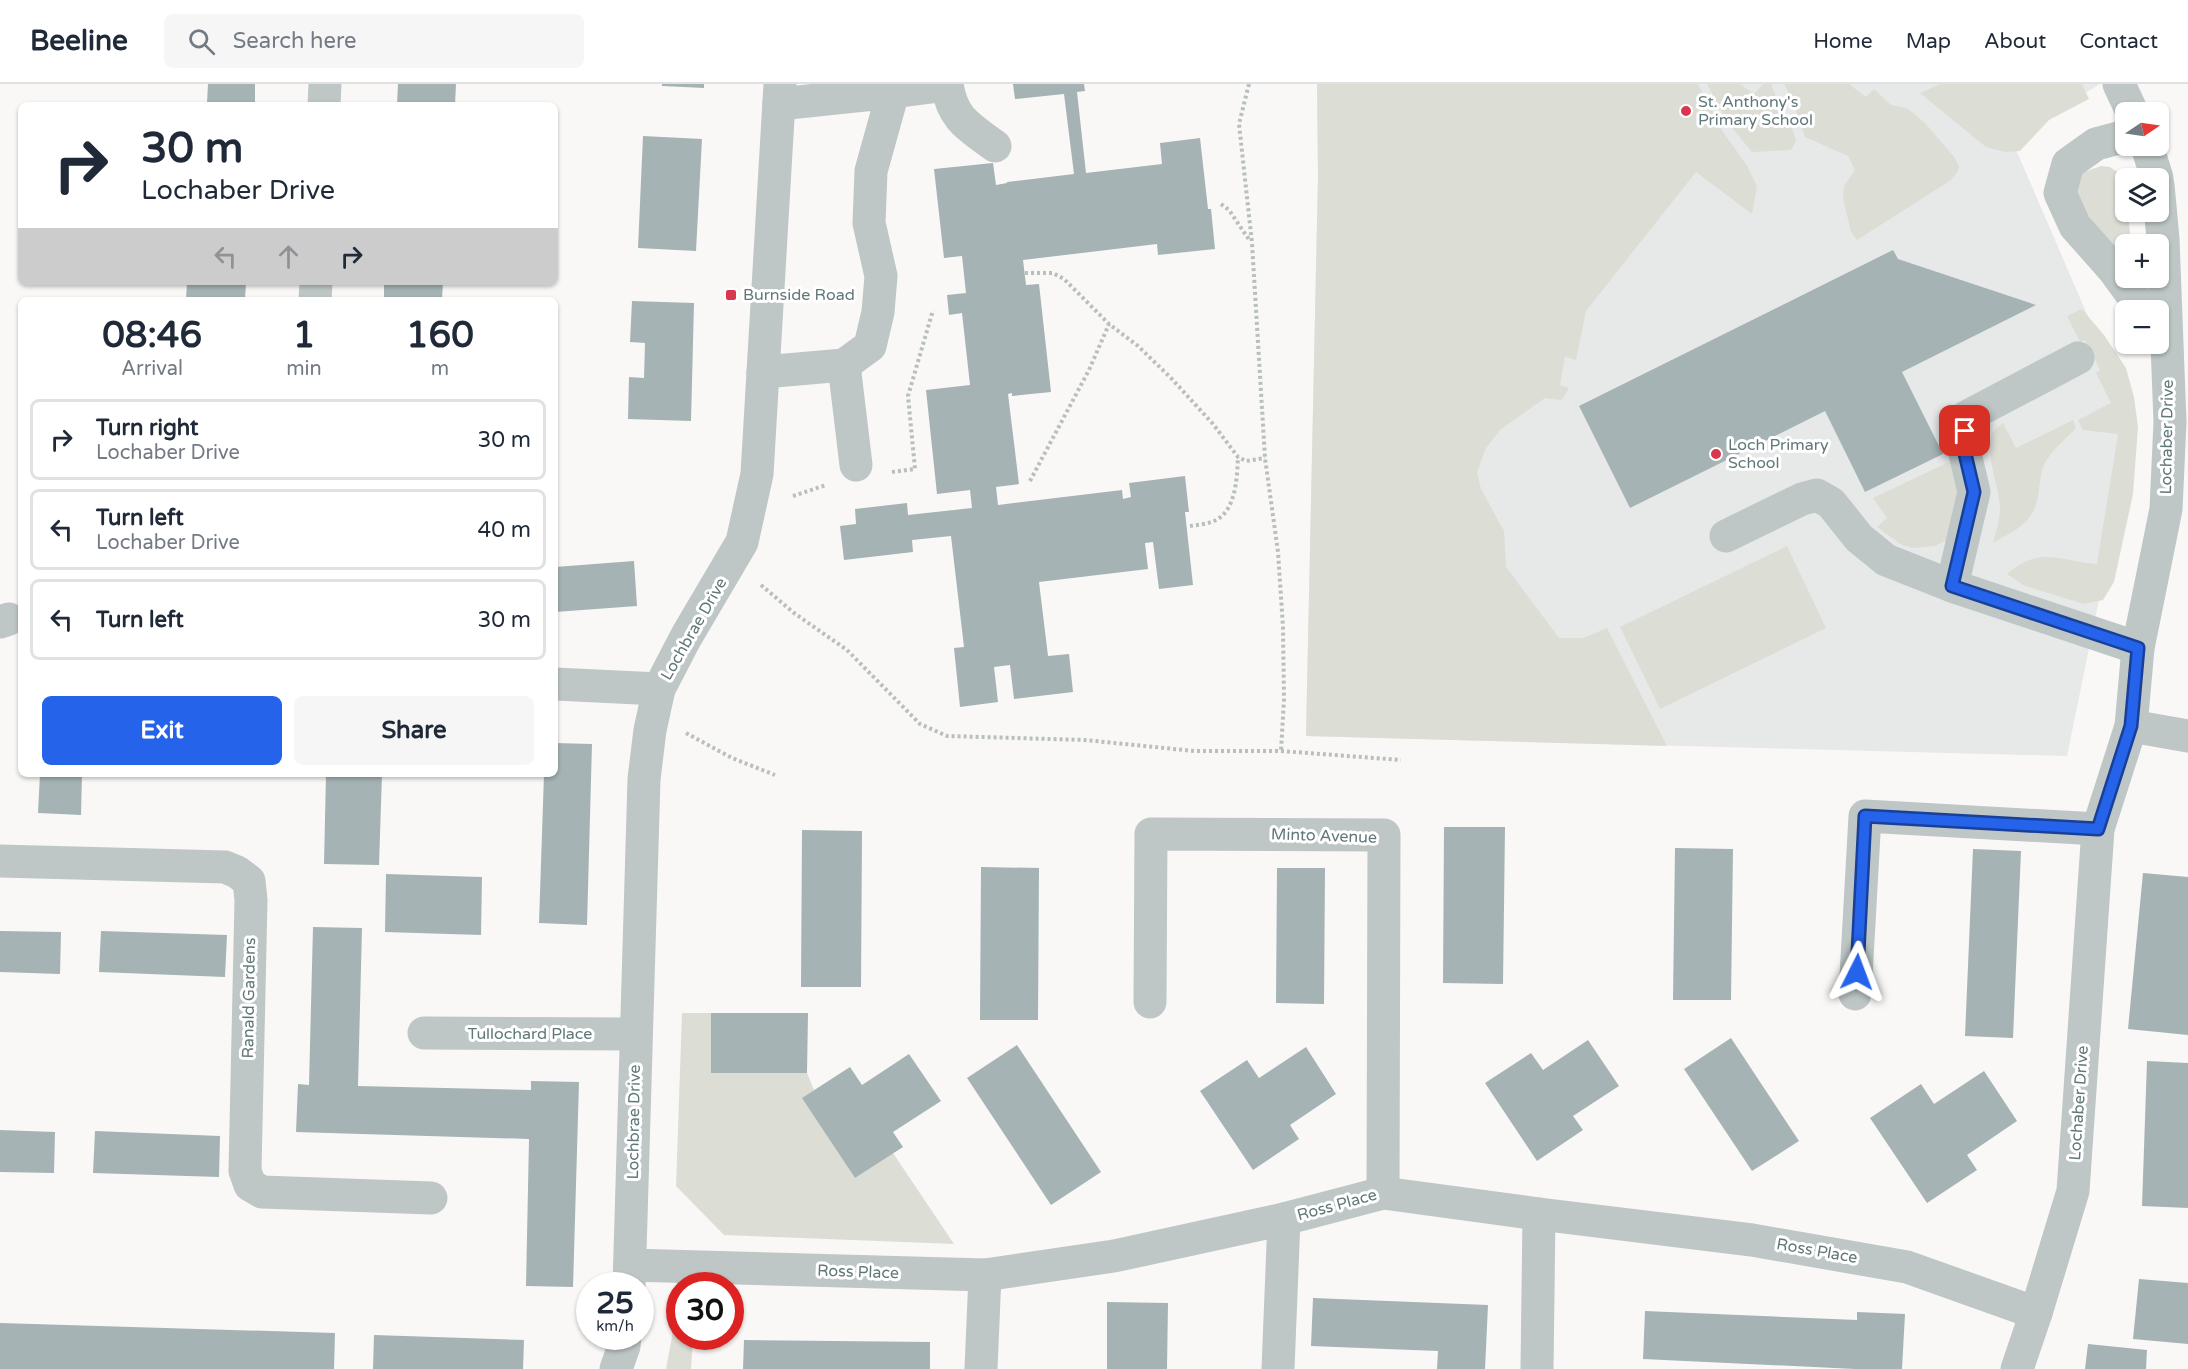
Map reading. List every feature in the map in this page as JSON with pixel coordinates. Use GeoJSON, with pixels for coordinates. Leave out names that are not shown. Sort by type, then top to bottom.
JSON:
{"type":"FeatureCollection","features":[{"type":"Feature","properties":{"kind":"street"},"geometry":{"type":"LineString","coordinates":[[324,102],[325,84]]}},
{"type":"Feature","properties":{"kind":"street"},"geometry":{"type":"LineString","coordinates":[[2119,84],[2127,102]]}},
{"type":"Feature","properties":{"kind":"street"},"geometry":{"type":"LineString","coordinates":[[779,94],[893,92],[947,85],[951,106],[965,124],[995,146]]}},
{"type":"Feature","properties":{"kind":"street"},"geometry":{"type":"LineString","coordinates":[[764,372],[844,365],[870,346],[878,312],[881,276],[869,223],[871,171],[893,92]]}},
{"type":"Feature","properties":{"kind":"street","name":"Lochbrae Drive"},"geometry":{"type":"LineString","coordinates":[[629,1272],[644,779],[650,730],[659,689],[686,637],[742,542],[757,474],[779,94]]}},
{"type":"Feature","properties":{"kind":"street"},"geometry":{"type":"LineString","coordinates":[[2115,139],[2097,144],[2068,164],[2060,193],[2075,226],[2114,270],[2136,300]]}},
{"type":"Feature","properties":{"kind":"street","name":"Lochaber Drive"},"geometry":{"type":"LineString","coordinates":[[2017,1369],[2073,1191],[2098,829],[2131,726],[2138,648],[2177,510],[2170,422],[2171,336],[2161,222]]}},
{"type":"Feature","properties":{"kind":"street"},"geometry":{"type":"LineString","coordinates":[[1952,586],[1974,492],[1963,445],[1966,417],[2078,358]]}},
{"type":"Feature","properties":{"kind":"street"},"geometry":{"type":"LineString","coordinates":[[844,365],[856,465]]}},
{"type":"Feature","properties":{"kind":"street"},"geometry":{"type":"LineString","coordinates":[[1726,536],[1817,495],[1832,503],[1859,538],[1886,560],[1952,586],[2138,648]]}},
{"type":"Feature","properties":{"kind":"street"},"geometry":{"type":"LineString","coordinates":[[558,684],[659,689]]}},
{"type":"Feature","properties":{"kind":"street"},"geometry":{"type":"LineString","coordinates":[[2131,726],[2188,736]]}},
{"type":"Feature","properties":{"kind":"street"},"geometry":{"type":"LineString","coordinates":[[1856,994],[1865,816],[2098,829]]}},
{"type":"Feature","properties":{"kind":"street","name":"Minto Avenue"},"geometry":{"type":"LineString","coordinates":[[1150,1002],[1150,834],[1384,835],[1383,1193]]}},
{"type":"Feature","properties":{"kind":"street","name":"Ranald Gardens"},"geometry":{"type":"LineString","coordinates":[[0,861],[225,867],[249,881],[251,900],[245,1171],[250,1185],[262,1192],[431,1198]]}},
{"type":"Feature","properties":{"kind":"street","name":"Tullochard Place"},"geometry":{"type":"LineString","coordinates":[[424,1033],[636,1034]]}},
{"type":"Feature","properties":{"kind":"street","name":"Ross Place"},"geometry":{"type":"LineString","coordinates":[[654,1275],[985,1275],[1114,1256],[1284,1219],[1383,1193],[1752,1240],[1907,1267],[2036,1313]]}},
{"type":"Feature","properties":{"kind":"street"},"geometry":{"type":"LineString","coordinates":[[1537,1369],[1539,1214]]}},
{"type":"Feature","properties":{"kind":"street"},"geometry":{"type":"LineString","coordinates":[[1278,1369],[1284,1219]]}},
{"type":"Feature","properties":{"kind":"street"},"geometry":{"type":"LineString","coordinates":[[981,1369],[985,1275]]}},
{"type":"Feature","properties":{"kind":"street"},"geometry":{"type":"LineString","coordinates":[[616,1369],[623,1350]]}},
{"type":"Feature","properties":{"kind":"path"},"geometry":{"type":"LineString","coordinates":[[1249,84],[1239,124],[1252,243],[1265,458],[1278,552],[1283,627],[1284,699],[1281,751]]}},
{"type":"Feature","properties":{"kind":"path"},"geometry":{"type":"LineString","coordinates":[[1221,204],[1229,210],[1252,243]]}},
{"type":"Feature","properties":{"kind":"path"},"geometry":{"type":"LineString","coordinates":[[1025,273],[1053,273],[1059,276],[1109,324],[1138,345],[1171,378],[1212,424],[1238,458],[1246,461],[1265,458]]}},
{"type":"Feature","properties":{"kind":"path"},"geometry":{"type":"LineString","coordinates":[[1030,481],[1089,370],[1109,324]]}},
{"type":"Feature","properties":{"kind":"path"},"geometry":{"type":"LineString","coordinates":[[1190,526],[1212,522],[1228,510],[1237,478],[1238,458]]}},
{"type":"Feature","properties":{"kind":"path"},"geometry":{"type":"LineString","coordinates":[[760,584],[794,613],[847,650],[920,724],[947,736],[1085,740],[1194,751],[1281,751],[1401,760]]}},
{"type":"Feature","properties":{"kind":"path"},"geometry":{"type":"LineString","coordinates":[[685,733],[732,758],[775,775]]}},
{"type":"Feature","properties":{"kind":"shaded area","name":"Loch Primary School"},"geometry":{"type":"Polygon","coordinates":[[[1317,84],[2100,84],[2011,138],[2124,400],[2118,507],[2067,756],[1306,736],[1318,176],[1317,84]]]}},
{"type":"Feature","properties":{"kind":"shaded area"},"geometry":{"type":"Polygon","coordinates":[[[1317,84],[1698,84],[1723,132],[1746,164],[1757,186],[1752,214],[1696,172],[1586,311],[1576,360],[1565,357],[1560,385],[1569,388],[1562,400],[1545,398],[1500,430],[1486,448],[1477,472],[1481,489],[1504,531],[1506,567],[1559,638],[1584,638],[1607,628],[1667,746],[1306,736],[1318,176],[1317,84]]]}},
{"type":"Feature","properties":{"kind":"shaded area"},"geometry":{"type":"Polygon","coordinates":[[[1707,84],[1740,84],[1754,94],[1763,84],[1771,84],[1784,117],[1791,125],[1796,141],[1791,150],[1752,152],[1728,123],[1707,84]]]}},
{"type":"Feature","properties":{"kind":"shaded area"},"geometry":{"type":"Polygon","coordinates":[[[1784,84],[1849,84],[1866,97],[1874,89],[1891,105],[1907,108],[1926,124],[1954,157],[1959,166],[1958,171],[1951,180],[1857,240],[1851,232],[1843,198],[1844,186],[1855,170],[1848,156],[1805,137],[1792,99],[1784,84]]]}},
{"type":"Feature","properties":{"kind":"shaded area"},"geometry":{"type":"Polygon","coordinates":[[[1940,84],[2082,84],[2089,99],[2049,120],[2020,151],[2005,152],[1986,147],[1920,93],[1940,84]]]}},
{"type":"Feature","properties":{"kind":"shaded area"},"geometry":{"type":"Polygon","coordinates":[[[2101,166],[2115,170],[2115,222],[2129,222],[2130,234],[2115,234],[2115,248],[2079,201],[2077,188],[2084,172],[2101,166]]]}},
{"type":"Feature","properties":{"kind":"shaded area"},"geometry":{"type":"Polygon","coordinates":[[[2082,309],[2104,335],[2126,368],[2134,397],[2138,427],[2133,494],[2114,582],[2103,600],[2084,604],[2025,586],[2007,574],[2019,565],[2040,557],[2097,564],[2118,434],[2083,430],[2078,420],[2111,403],[2096,373],[2100,370],[2085,340],[2080,342],[2067,316],[2082,309]]]}},
{"type":"Feature","properties":{"kind":"shaded area"},"geometry":{"type":"Polygon","coordinates":[[[2073,420],[2076,428],[2045,463],[2037,501],[2030,517],[2018,528],[1993,543],[2000,506],[1990,451],[1993,432],[2003,423],[2016,448],[2073,420]]]}},
{"type":"Feature","properties":{"kind":"shaded area"},"geometry":{"type":"Polygon","coordinates":[[[1951,461],[1960,487],[1954,531],[1945,541],[1935,546],[1913,548],[1902,545],[1877,527],[1887,518],[1873,498],[1951,461]]]}},
{"type":"Feature","properties":{"kind":"shaded area"},"geometry":{"type":"Polygon","coordinates":[[[1787,546],[1826,628],[1660,709],[1620,627],[1787,546]]]}},
{"type":"Feature","properties":{"kind":"shaded area"},"geometry":{"type":"Polygon","coordinates":[[[682,1013],[711,1013],[711,1073],[807,1073],[814,1090],[803,1098],[855,1178],[893,1153],[954,1244],[724,1235],[676,1186],[682,1013]]]}},
{"type":"Feature","properties":{"kind":"shaded area"},"geometry":{"type":"Polygon","coordinates":[[[670,1350],[692,1350],[691,1369],[666,1369],[670,1350]]]}},
{"type":"Feature","properties":{"kind":"building"},"geometry":{"type":"Polygon","coordinates":[[[208,84],[255,84],[255,102],[207,102],[208,84]]]}},
{"type":"Feature","properties":{"kind":"building"},"geometry":{"type":"Polygon","coordinates":[[[398,84],[456,84],[455,102],[397,102],[398,84]]]}},
{"type":"Feature","properties":{"kind":"building"},"geometry":{"type":"Polygon","coordinates":[[[662,84],[704,84],[704,88],[662,86],[662,84]]]}},
{"type":"Feature","properties":{"kind":"building"},"geometry":{"type":"Polygon","coordinates":[[[1013,84],[1084,84],[1085,91],[1077,92],[1086,173],[1162,164],[1160,143],[1200,138],[1215,249],[1158,255],[1157,244],[1023,260],[1026,285],[1039,284],[1051,392],[1012,396],[1012,393],[1008,394],[1019,484],[996,487],[998,505],[1122,490],[1123,499],[1131,497],[1129,483],[1185,476],[1189,512],[1185,512],[1193,585],[1159,589],[1153,542],[1145,543],[1148,569],[1039,582],[1048,656],[1069,654],[1073,692],[1014,699],[1010,665],[994,667],[998,702],[960,707],[954,648],[964,647],[951,536],[912,540],[913,552],[844,560],[840,526],[856,524],[855,509],[907,503],[908,515],[972,508],[970,490],[937,494],[926,390],[970,385],[962,313],[949,315],[947,295],[966,293],[962,256],[944,258],[934,169],[993,163],[996,185],[1074,174],[1064,94],[1015,99],[1013,84]]]}},
{"type":"Feature","properties":{"kind":"building"},"geometry":{"type":"Polygon","coordinates":[[[643,136],[702,139],[696,251],[638,248],[643,136]]]}},
{"type":"Feature","properties":{"kind":"building"},"geometry":{"type":"Polygon","coordinates":[[[1893,250],[1898,259],[2036,305],[1902,372],[1943,454],[1865,492],[1825,411],[1630,508],[1579,406],[1893,250]]]}},
{"type":"Feature","properties":{"kind":"building"},"geometry":{"type":"Polygon","coordinates":[[[187,285],[246,285],[245,297],[186,297],[187,285]]]}},
{"type":"Feature","properties":{"kind":"building"},"geometry":{"type":"Polygon","coordinates":[[[384,285],[443,285],[442,297],[384,297],[384,285]]]}},
{"type":"Feature","properties":{"kind":"building"},"geometry":{"type":"Polygon","coordinates":[[[632,301],[694,303],[691,421],[628,419],[629,377],[644,378],[645,343],[630,342],[632,301]]]}},
{"type":"Feature","properties":{"kind":"building"},"geometry":{"type":"Polygon","coordinates":[[[634,561],[637,606],[558,612],[558,567],[634,561]]]}},
{"type":"Feature","properties":{"kind":"building"},"geometry":{"type":"Polygon","coordinates":[[[558,743],[592,744],[587,925],[539,923],[544,777],[558,777],[558,743]]]}},
{"type":"Feature","properties":{"kind":"building"},"geometry":{"type":"Polygon","coordinates":[[[40,777],[82,777],[81,815],[38,813],[40,777]]]}},
{"type":"Feature","properties":{"kind":"building"},"geometry":{"type":"Polygon","coordinates":[[[326,777],[382,777],[379,865],[324,864],[326,777]]]}},
{"type":"Feature","properties":{"kind":"building"},"geometry":{"type":"Polygon","coordinates":[[[1444,827],[1505,827],[1503,984],[1443,983],[1444,827]]]}},
{"type":"Feature","properties":{"kind":"building"},"geometry":{"type":"Polygon","coordinates":[[[802,830],[862,831],[861,987],[801,987],[802,830]]]}},
{"type":"Feature","properties":{"kind":"building"},"geometry":{"type":"Polygon","coordinates":[[[1675,848],[1733,849],[1731,1000],[1673,1000],[1675,848]]]}},
{"type":"Feature","properties":{"kind":"building"},"geometry":{"type":"Polygon","coordinates":[[[1973,849],[2021,851],[2013,1038],[1965,1036],[1973,849]]]}},
{"type":"Feature","properties":{"kind":"building"},"geometry":{"type":"Polygon","coordinates":[[[981,867],[1039,868],[1038,1020],[980,1020],[981,867]]]}},
{"type":"Feature","properties":{"kind":"building"},"geometry":{"type":"Polygon","coordinates":[[[1277,868],[1325,868],[1324,1004],[1276,1003],[1277,868]]]}},
{"type":"Feature","properties":{"kind":"building"},"geometry":{"type":"Polygon","coordinates":[[[2143,873],[2188,877],[2188,1035],[2128,1029],[2143,873]]]}},
{"type":"Feature","properties":{"kind":"building"},"geometry":{"type":"Polygon","coordinates":[[[386,874],[482,877],[481,935],[385,932],[386,874]]]}},
{"type":"Feature","properties":{"kind":"building"},"geometry":{"type":"Polygon","coordinates":[[[313,927],[362,928],[358,1086],[531,1090],[531,1081],[579,1082],[573,1287],[526,1286],[529,1139],[296,1132],[298,1084],[309,1085],[313,927]]]}},
{"type":"Feature","properties":{"kind":"building"},"geometry":{"type":"Polygon","coordinates":[[[0,931],[61,932],[60,974],[0,972],[0,931]]]}},
{"type":"Feature","properties":{"kind":"building"},"geometry":{"type":"Polygon","coordinates":[[[101,931],[227,935],[225,977],[99,972],[101,931]]]}},
{"type":"Feature","properties":{"kind":"building"},"geometry":{"type":"Polygon","coordinates":[[[711,1013],[808,1013],[807,1073],[711,1073],[711,1013]]]}},
{"type":"Feature","properties":{"kind":"building"},"geometry":{"type":"Polygon","coordinates":[[[1731,1038],[1799,1141],[1752,1171],[1684,1069],[1731,1038]]]}},
{"type":"Feature","properties":{"kind":"building"},"geometry":{"type":"Polygon","coordinates":[[[1588,1040],[1619,1086],[1573,1116],[1583,1130],[1537,1161],[1485,1083],[1531,1053],[1543,1070],[1588,1040]]]}},
{"type":"Feature","properties":{"kind":"building"},"geometry":{"type":"Polygon","coordinates":[[[1017,1045],[1101,1172],[1051,1205],[967,1078],[1017,1045]]]}},
{"type":"Feature","properties":{"kind":"building"},"geometry":{"type":"Polygon","coordinates":[[[1306,1047],[1336,1094],[1290,1125],[1299,1139],[1253,1170],[1200,1091],[1247,1060],[1259,1078],[1306,1047]]]}},
{"type":"Feature","properties":{"kind":"building"},"geometry":{"type":"Polygon","coordinates":[[[909,1054],[941,1101],[893,1132],[903,1147],[855,1178],[802,1098],[850,1067],[862,1085],[909,1054]]]}},
{"type":"Feature","properties":{"kind":"building"},"geometry":{"type":"Polygon","coordinates":[[[2147,1061],[2188,1063],[2188,1208],[2142,1206],[2147,1061]]]}},
{"type":"Feature","properties":{"kind":"building"},"geometry":{"type":"Polygon","coordinates":[[[1984,1071],[2017,1121],[1967,1155],[1977,1170],[1927,1203],[1870,1118],[1921,1084],[1934,1104],[1984,1071]]]}},
{"type":"Feature","properties":{"kind":"building"},"geometry":{"type":"Polygon","coordinates":[[[0,1130],[55,1132],[54,1173],[0,1172],[0,1130]]]}},
{"type":"Feature","properties":{"kind":"building"},"geometry":{"type":"Polygon","coordinates":[[[95,1131],[220,1136],[219,1177],[93,1173],[95,1131]]]}},
{"type":"Feature","properties":{"kind":"building"},"geometry":{"type":"Polygon","coordinates":[[[2139,1279],[2188,1283],[2188,1344],[2133,1339],[2139,1279]]]}},
{"type":"Feature","properties":{"kind":"building"},"geometry":{"type":"Polygon","coordinates":[[[1313,1298],[1488,1305],[1485,1369],[1437,1369],[1438,1351],[1311,1346],[1313,1298]]]}},
{"type":"Feature","properties":{"kind":"building"},"geometry":{"type":"Polygon","coordinates":[[[1107,1302],[1168,1303],[1167,1369],[1107,1369],[1107,1302]]]}},
{"type":"Feature","properties":{"kind":"building"},"geometry":{"type":"Polygon","coordinates":[[[1645,1311],[1857,1320],[1857,1312],[1905,1314],[1902,1369],[1855,1369],[1643,1359],[1645,1311]]]}},
{"type":"Feature","properties":{"kind":"building"},"geometry":{"type":"Polygon","coordinates":[[[0,1323],[335,1333],[334,1369],[0,1369],[0,1323]]]}},
{"type":"Feature","properties":{"kind":"building"},"geometry":{"type":"Polygon","coordinates":[[[374,1335],[524,1340],[523,1369],[373,1369],[374,1335]]]}},
{"type":"Feature","properties":{"kind":"building"},"geometry":{"type":"Polygon","coordinates":[[[744,1340],[930,1342],[930,1369],[743,1369],[744,1340]]]}},
{"type":"Feature","properties":{"kind":"building"},"geometry":{"type":"Polygon","coordinates":[[[2088,1344],[2147,1350],[2146,1369],[2085,1369],[2088,1344]]]}},
{"type":"Feature","properties":{"kind":"place","name":"St. Anthony's Primary School"},"geometry":{"type":"Point","coordinates":[1686,111]}},
{"type":"Feature","properties":{"kind":"place","name":"Burnside Road"},"geometry":{"type":"Point","coordinates":[731,295]}},
{"type":"Feature","properties":{"kind":"place","name":"Loch Primary School"},"geometry":{"type":"Point","coordinates":[1716,454]}},
{"type":"Feature","properties":{"kind":"route"},"geometry":{"type":"LineString","coordinates":[[1857,972],[1865,816],[2098,829],[2131,726],[2138,648],[1952,586],[1974,492],[1963,445],[1965,431]]}}]}
